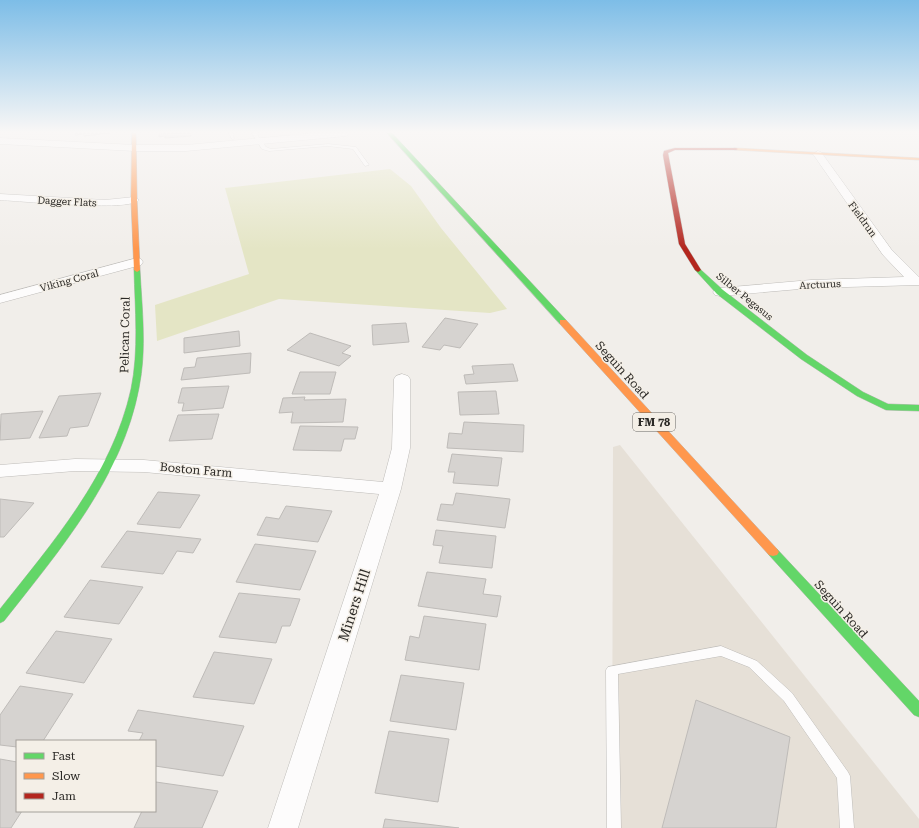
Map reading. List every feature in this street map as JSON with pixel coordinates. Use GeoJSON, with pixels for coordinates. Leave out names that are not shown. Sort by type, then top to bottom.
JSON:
{"type":"FeatureCollection","features":[{"type":"Feature","properties":{"kind":"street","name":"Pelican Coral"},"geometry":{"type":"LineString","coordinates":[[0,618],[55,547],[109,464],[121,438],[135,388],[139,357],[134,200],[135,172]]}},
{"type":"Feature","properties":{"kind":"street","name":"Seguin Road"},"geometry":{"type":"LineString","coordinates":[[424,172],[919,711]]}},
{"type":"Feature","properties":{"kind":"street","name":"Silber Pegasus"},"geometry":{"type":"LineString","coordinates":[[668,172],[682,244],[699,272],[720,292],[804,357],[860,394],[886,407],[919,408]]}},
{"type":"Feature","properties":{"kind":"street","name":"Fieldrun"},"geometry":{"type":"LineString","coordinates":[[830,172],[887,252],[916,281]]}},
{"type":"Feature","properties":{"kind":"street","name":"Dagger Flats"},"geometry":{"type":"LineString","coordinates":[[0,197],[105,203],[134,200]]}},
{"type":"Feature","properties":{"kind":"street","name":"Viking Coral"},"geometry":{"type":"LineString","coordinates":[[0,299],[137,262]]}},
{"type":"Feature","properties":{"kind":"street","name":"Arcturus"},"geometry":{"type":"LineString","coordinates":[[720,292],[811,284],[916,281]]}},
{"type":"Feature","properties":{"kind":"street","name":"Miners Hill"},"geometry":{"type":"LineString","coordinates":[[282,828],[391,489],[401,448],[402,379]]}},
{"type":"Feature","properties":{"kind":"street","name":"Boston Farm"},"geometry":{"type":"LineString","coordinates":[[0,471],[109,464],[171,467],[391,489]]}},
{"type":"Feature","properties":{"kind":"lane"},"geometry":{"type":"LineString","coordinates":[[614,828],[612,670],[721,651],[753,664],[788,697],[843,776],[847,828]]}},
{"type":"Feature","properties":{"kind":"shaded area"},"geometry":{"type":"Polygon","coordinates":[[[620,445],[919,819],[919,828],[612,828],[613,447],[620,445]]]}},
{"type":"Feature","properties":{"kind":"green space"},"geometry":{"type":"Polygon","coordinates":[[[367,172],[393,172],[411,186],[441,228],[507,309],[490,313],[279,299],[157,341],[155,305],[249,274],[225,188],[367,172]]]}},
{"type":"Feature","properties":{"kind":"building"},"geometry":{"type":"Polygon","coordinates":[[[445,318],[478,324],[460,348],[444,345],[440,350],[422,347],[445,318]]]}},
{"type":"Feature","properties":{"kind":"building"},"geometry":{"type":"Polygon","coordinates":[[[406,323],[409,342],[373,345],[372,325],[406,323]]]}},
{"type":"Feature","properties":{"kind":"building"},"geometry":{"type":"Polygon","coordinates":[[[239,331],[240,346],[184,353],[184,338],[239,331]]]}},
{"type":"Feature","properties":{"kind":"building"},"geometry":{"type":"Polygon","coordinates":[[[310,333],[351,346],[342,353],[351,356],[339,366],[287,350],[310,333]]]}},
{"type":"Feature","properties":{"kind":"building"},"geometry":{"type":"Polygon","coordinates":[[[251,353],[250,373],[181,380],[184,368],[195,367],[197,358],[251,353]]]}},
{"type":"Feature","properties":{"kind":"building"},"geometry":{"type":"Polygon","coordinates":[[[513,364],[518,381],[466,384],[464,375],[474,374],[472,366],[513,364]]]}},
{"type":"Feature","properties":{"kind":"building"},"geometry":{"type":"Polygon","coordinates":[[[300,372],[336,372],[330,394],[292,394],[300,372]]]}},
{"type":"Feature","properties":{"kind":"building"},"geometry":{"type":"Polygon","coordinates":[[[229,386],[223,408],[182,411],[184,403],[178,403],[182,388],[229,386]]]}},
{"type":"Feature","properties":{"kind":"building"},"geometry":{"type":"Polygon","coordinates":[[[496,391],[499,414],[460,415],[458,392],[496,391]]]}},
{"type":"Feature","properties":{"kind":"building"},"geometry":{"type":"Polygon","coordinates":[[[101,393],[88,426],[70,428],[67,436],[39,438],[59,396],[101,393]]]}},
{"type":"Feature","properties":{"kind":"building"},"geometry":{"type":"Polygon","coordinates":[[[305,397],[304,400],[346,399],[343,422],[291,423],[293,412],[279,413],[283,398],[305,397]]]}},
{"type":"Feature","properties":{"kind":"building"},"geometry":{"type":"Polygon","coordinates":[[[43,411],[30,438],[0,440],[1,414],[43,411]]]}},
{"type":"Feature","properties":{"kind":"building"},"geometry":{"type":"Polygon","coordinates":[[[219,414],[212,439],[169,441],[178,415],[219,414]]]}},
{"type":"Feature","properties":{"kind":"building"},"geometry":{"type":"Polygon","coordinates":[[[464,422],[524,425],[523,452],[447,448],[449,433],[462,434],[464,422]]]}},
{"type":"Feature","properties":{"kind":"building"},"geometry":{"type":"Polygon","coordinates":[[[300,426],[358,427],[355,439],[344,439],[341,451],[293,450],[300,426]]]}},
{"type":"Feature","properties":{"kind":"building"},"geometry":{"type":"Polygon","coordinates":[[[452,454],[502,458],[498,486],[453,483],[455,472],[448,472],[452,454]]]}},
{"type":"Feature","properties":{"kind":"building"},"geometry":{"type":"Polygon","coordinates":[[[158,492],[200,495],[180,528],[137,524],[158,492]]]}},
{"type":"Feature","properties":{"kind":"building"},"geometry":{"type":"Polygon","coordinates":[[[456,493],[510,499],[505,528],[437,520],[441,504],[453,505],[456,493]]]}},
{"type":"Feature","properties":{"kind":"building"},"geometry":{"type":"Polygon","coordinates":[[[0,499],[34,503],[4,537],[0,537],[0,499]]]}},
{"type":"Feature","properties":{"kind":"building"},"geometry":{"type":"Polygon","coordinates":[[[286,506],[332,511],[318,542],[257,535],[266,517],[279,519],[286,506]]]}},
{"type":"Feature","properties":{"kind":"building"},"geometry":{"type":"Polygon","coordinates":[[[436,530],[496,536],[492,568],[439,563],[443,546],[433,545],[436,530]]]}},
{"type":"Feature","properties":{"kind":"building"},"geometry":{"type":"Polygon","coordinates":[[[127,531],[201,539],[193,553],[177,551],[163,574],[101,567],[127,531]]]}},
{"type":"Feature","properties":{"kind":"building"},"geometry":{"type":"Polygon","coordinates":[[[255,544],[316,551],[300,590],[236,582],[255,544]]]}},
{"type":"Feature","properties":{"kind":"building"},"geometry":{"type":"Polygon","coordinates":[[[427,572],[486,579],[483,594],[501,596],[497,617],[418,606],[427,572]]]}},
{"type":"Feature","properties":{"kind":"building"},"geometry":{"type":"Polygon","coordinates":[[[90,580],[143,587],[119,624],[64,617],[90,580]]]}},
{"type":"Feature","properties":{"kind":"building"},"geometry":{"type":"Polygon","coordinates":[[[239,593],[300,599],[290,626],[282,626],[276,643],[219,637],[239,593]]]}},
{"type":"Feature","properties":{"kind":"building"},"geometry":{"type":"Polygon","coordinates":[[[424,616],[486,624],[479,670],[405,660],[410,636],[419,638],[424,616]]]}},
{"type":"Feature","properties":{"kind":"building"},"geometry":{"type":"Polygon","coordinates":[[[56,631],[112,639],[84,683],[26,673],[56,631]]]}},
{"type":"Feature","properties":{"kind":"building"},"geometry":{"type":"Polygon","coordinates":[[[214,652],[272,659],[254,704],[193,697],[214,652]]]}},
{"type":"Feature","properties":{"kind":"building"},"geometry":{"type":"Polygon","coordinates":[[[401,675],[464,683],[456,730],[390,721],[401,675]]]}},
{"type":"Feature","properties":{"kind":"building"},"geometry":{"type":"Polygon","coordinates":[[[20,686],[73,694],[44,740],[16,740],[16,747],[0,745],[0,715],[20,686]]]}},
{"type":"Feature","properties":{"kind":"building"},"geometry":{"type":"Polygon","coordinates":[[[696,700],[790,737],[776,828],[662,828],[696,700]]]}},
{"type":"Feature","properties":{"kind":"building"},"geometry":{"type":"Polygon","coordinates":[[[138,710],[244,726],[223,776],[156,766],[156,740],[140,740],[143,733],[128,731],[138,710]]]}},
{"type":"Feature","properties":{"kind":"building"},"geometry":{"type":"Polygon","coordinates":[[[389,731],[449,739],[438,802],[375,793],[389,731]]]}},
{"type":"Feature","properties":{"kind":"building"},"geometry":{"type":"Polygon","coordinates":[[[0,759],[16,762],[16,812],[21,812],[11,828],[0,828],[0,759]]]}},
{"type":"Feature","properties":{"kind":"building"},"geometry":{"type":"Polygon","coordinates":[[[156,782],[218,791],[202,828],[134,828],[142,812],[156,812],[156,782]]]}},
{"type":"Feature","properties":{"kind":"building"},"geometry":{"type":"Polygon","coordinates":[[[385,819],[459,828],[383,828],[385,819]]]}},
{"type":"Feature","properties":{"kind":"traffic: fast"},"geometry":{"type":"LineString","coordinates":[[425,172],[563,322]]}},
{"type":"Feature","properties":{"kind":"traffic: fast"},"geometry":{"type":"LineString","coordinates":[[0,618],[62,538],[99,481],[115,451],[127,420],[137,373],[139,329],[137,270]]}},
{"type":"Feature","properties":{"kind":"traffic: fast"},"geometry":{"type":"LineString","coordinates":[[698,270],[720,292],[804,357],[860,394],[886,407],[919,408]]}},
{"type":"Feature","properties":{"kind":"traffic: fast"},"geometry":{"type":"LineString","coordinates":[[773,552],[919,711]]}},
{"type":"Feature","properties":{"kind":"traffic: slow"},"geometry":{"type":"LineString","coordinates":[[134,172],[137,270]]}},
{"type":"Feature","properties":{"kind":"traffic: slow"},"geometry":{"type":"LineString","coordinates":[[563,322],[773,552]]}},
{"type":"Feature","properties":{"kind":"traffic: jam"},"geometry":{"type":"LineString","coordinates":[[668,172],[682,244],[698,270]]}}]}
